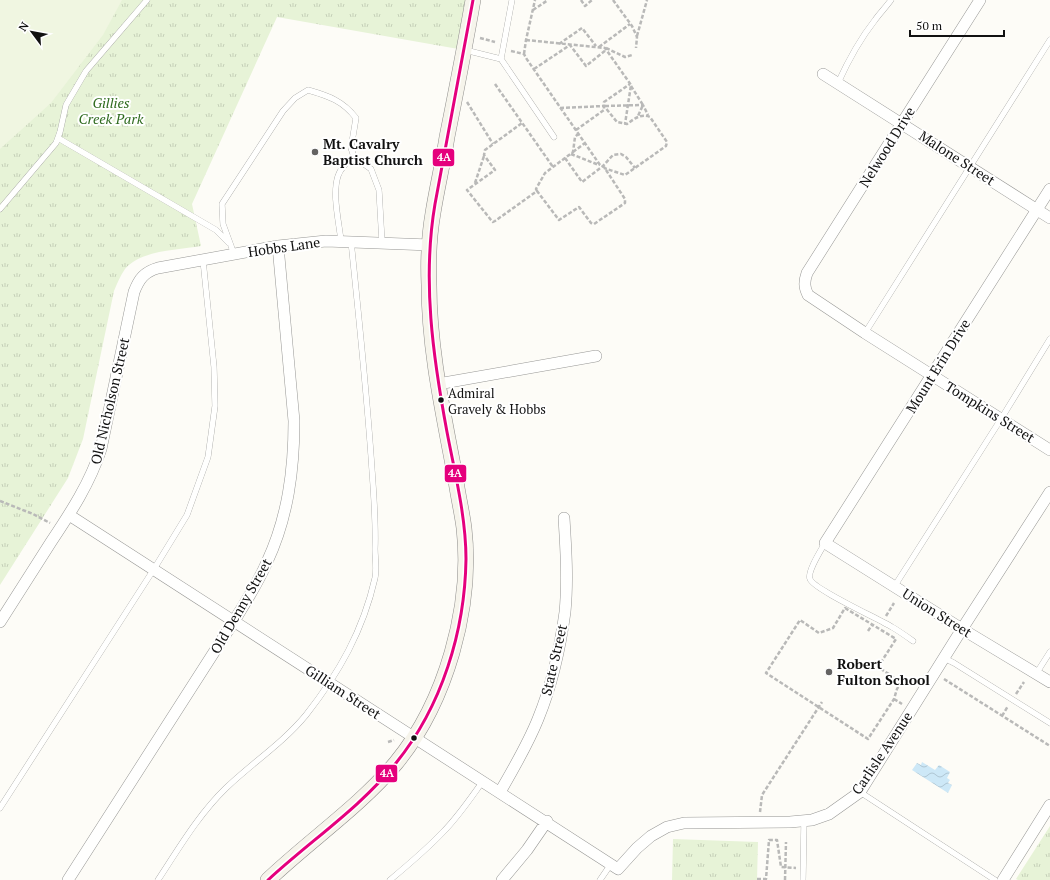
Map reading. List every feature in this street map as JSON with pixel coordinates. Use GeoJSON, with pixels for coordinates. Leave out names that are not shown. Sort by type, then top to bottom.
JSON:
{"type":"FeatureCollection","features":[{"type":"Feature","properties":{"kind":"street"},"geometry":{"type":"LineString","coordinates":[[268,880],[289,860],[364,797],[397,761],[414,738],[436,697],[451,655],[460,620],[464,588],[464,529],[438,384],[428,285],[433,215],[473,0]]}},
{"type":"Feature","properties":{"kind":"street","name":"Nelwood Drive"},"geometry":{"type":"LineString","coordinates":[[808,295],[804,288],[804,281],[807,274],[980,0]]}},
{"type":"Feature","properties":{"kind":"street","name":"Malone Street"},"geometry":{"type":"LineString","coordinates":[[823,74],[1050,218]]}},
{"type":"Feature","properties":{"kind":"street","name":"Mount Erin Drive"},"geometry":{"type":"LineString","coordinates":[[825,543],[1050,189]]}},
{"type":"Feature","properties":{"kind":"street","name":"Hobbs Lane"},"geometry":{"type":"LineString","coordinates":[[142,276],[150,270],[203,260],[232,249],[278,246],[326,240],[430,245]]}},
{"type":"Feature","properties":{"kind":"street","name":"Old Denny Street"},"geometry":{"type":"LineString","coordinates":[[68,880],[251,594],[268,562],[278,534],[286,508],[291,480],[294,450],[294,421],[278,246]]}},
{"type":"Feature","properties":{"kind":"street","name":"Old Nicholson Street"},"geometry":{"type":"LineString","coordinates":[[0,622],[86,487],[94,469],[101,449],[134,292],[137,282],[142,276]]}},
{"type":"Feature","properties":{"kind":"street","name":"Tompkins Street"},"geometry":{"type":"LineString","coordinates":[[808,295],[932,376],[1050,450]]}},
{"type":"Feature","properties":{"kind":"street"},"geometry":{"type":"LineString","coordinates":[[438,384],[596,356]]}},
{"type":"Feature","properties":{"kind":"street","name":"Carlisle Avenue"},"geometry":{"type":"LineString","coordinates":[[615,866],[651,836],[667,827],[684,823],[785,822],[812,820],[830,814],[860,792],[1050,492]]}},
{"type":"Feature","properties":{"kind":"street","name":"Gilliam Street"},"geometry":{"type":"LineString","coordinates":[[68,515],[615,866]]}},
{"type":"Feature","properties":{"kind":"street","name":"State Street"},"geometry":{"type":"LineString","coordinates":[[500,792],[521,756],[538,719],[551,682],[565,611],[567,570],[564,518]]}},
{"type":"Feature","properties":{"kind":"street","name":"Union Street"},"geometry":{"type":"LineString","coordinates":[[825,543],[1050,682]]}},
{"type":"Feature","properties":{"kind":"street"},"geometry":{"type":"LineString","coordinates":[[1003,880],[1050,805]]}},
{"type":"Feature","properties":{"kind":"street"},"geometry":{"type":"LineString","coordinates":[[502,880],[527,850],[547,821]]}},
{"type":"Feature","properties":{"kind":"lane"},"geometry":{"type":"LineString","coordinates":[[0,209],[56,143],[66,105],[86,71],[147,0]]}},
{"type":"Feature","properties":{"kind":"lane"},"geometry":{"type":"LineString","coordinates":[[501,59],[512,0]]}},
{"type":"Feature","properties":{"kind":"lane"},"geometry":{"type":"LineString","coordinates":[[838,83],[844,68],[858,45],[890,0]]}},
{"type":"Feature","properties":{"kind":"lane"},"geometry":{"type":"LineString","coordinates":[[865,333],[1050,40]]}},
{"type":"Feature","properties":{"kind":"lane"},"geometry":{"type":"LineString","coordinates":[[464,50],[501,59],[554,137]]}},
{"type":"Feature","properties":{"kind":"lane"},"geometry":{"type":"LineString","coordinates":[[232,249],[223,224],[222,204],[283,111],[294,98],[308,90],[328,96],[348,108],[356,118],[351,148],[354,157],[371,169],[379,190],[382,242]]}},
{"type":"Feature","properties":{"kind":"lane"},"geometry":{"type":"LineString","coordinates":[[58,138],[216,230],[232,249]]}},
{"type":"Feature","properties":{"kind":"lane"},"geometry":{"type":"LineString","coordinates":[[158,880],[185,838],[208,808],[226,788],[288,734],[305,716],[329,683],[348,652],[365,613],[375,576],[376,520],[367,404],[346,241],[337,204],[336,188],[338,175],[344,165],[354,157]]}},
{"type":"Feature","properties":{"kind":"lane"},"geometry":{"type":"LineString","coordinates":[[0,808],[154,569],[187,515],[208,457],[215,406],[214,367],[203,260]]}},
{"type":"Feature","properties":{"kind":"lane"},"geometry":{"type":"LineString","coordinates":[[894,586],[1001,419],[1050,339]]}},
{"type":"Feature","properties":{"kind":"lane"},"geometry":{"type":"LineString","coordinates":[[825,543],[809,574],[810,580],[814,584],[892,627],[913,641]]}},
{"type":"Feature","properties":{"kind":"lane"},"geometry":{"type":"LineString","coordinates":[[1036,674],[1050,652]]}},
{"type":"Feature","properties":{"kind":"lane"},"geometry":{"type":"LineString","coordinates":[[944,658],[954,662],[1050,723]]}},
{"type":"Feature","properties":{"kind":"lane"},"geometry":{"type":"LineString","coordinates":[[390,880],[444,832],[483,782]]}},
{"type":"Feature","properties":{"kind":"lane"},"geometry":{"type":"LineString","coordinates":[[860,792],[995,880]]}},
{"type":"Feature","properties":{"kind":"lane"},"geometry":{"type":"LineString","coordinates":[[804,821],[804,880]]}},
{"type":"Feature","properties":{"kind":"lane"},"geometry":{"type":"LineString","coordinates":[[600,880],[615,866]]}},
{"type":"Feature","properties":{"kind":"path"},"geometry":{"type":"LineString","coordinates":[[535,0],[524,54],[578,134],[626,201],[624,205],[594,224],[591,223],[580,207],[559,220],[536,188],[545,173],[585,144]]}},
{"type":"Feature","properties":{"kind":"path"},"geometry":{"type":"LineString","coordinates":[[533,11],[548,0]]}},
{"type":"Feature","properties":{"kind":"path"},"geometry":{"type":"LineString","coordinates":[[581,0],[585,6],[592,0]]}},
{"type":"Feature","properties":{"kind":"path"},"geometry":{"type":"LineString","coordinates":[[613,0],[630,24],[637,37]]}},
{"type":"Feature","properties":{"kind":"path"},"geometry":{"type":"LineString","coordinates":[[616,4],[617,0]]}},
{"type":"Feature","properties":{"kind":"path"},"geometry":{"type":"LineString","coordinates":[[636,48],[637,37],[647,0]]}},
{"type":"Feature","properties":{"kind":"path"},"geometry":{"type":"LineString","coordinates":[[598,47],[630,24]]}},
{"type":"Feature","properties":{"kind":"path"},"geometry":{"type":"LineString","coordinates":[[559,44],[582,28],[598,47]]}},
{"type":"Feature","properties":{"kind":"path"},"geometry":{"type":"LineString","coordinates":[[480,38],[498,42]]}},
{"type":"Feature","properties":{"kind":"path"},"geometry":{"type":"LineString","coordinates":[[526,40],[598,47],[625,57],[632,56]]}},
{"type":"Feature","properties":{"kind":"path"},"geometry":{"type":"LineString","coordinates":[[570,45],[586,66],[606,49]]}},
{"type":"Feature","properties":{"kind":"path"},"geometry":{"type":"LineString","coordinates":[[534,69],[570,45]]}},
{"type":"Feature","properties":{"kind":"path"},"geometry":{"type":"LineString","coordinates":[[572,153],[625,175],[666,146],[667,142],[606,49]]}},
{"type":"Feature","properties":{"kind":"path"},"geometry":{"type":"LineString","coordinates":[[511,51],[524,54]]}},
{"type":"Feature","properties":{"kind":"path"},"geometry":{"type":"LineString","coordinates":[[495,84],[553,167]]}},
{"type":"Feature","properties":{"kind":"path"},"geometry":{"type":"LineString","coordinates":[[625,124],[630,84]]}},
{"type":"Feature","properties":{"kind":"path"},"geometry":{"type":"LineString","coordinates":[[576,130],[604,110],[604,102],[630,84]]}},
{"type":"Feature","properties":{"kind":"path"},"geometry":{"type":"LineString","coordinates":[[467,102],[493,144]]}},
{"type":"Feature","properties":{"kind":"path"},"geometry":{"type":"LineString","coordinates":[[560,108],[643,105]]}},
{"type":"Feature","properties":{"kind":"path"},"geometry":{"type":"LineString","coordinates":[[604,106],[617,122],[627,124],[638,116],[643,105]]}},
{"type":"Feature","properties":{"kind":"path"},"geometry":{"type":"LineString","coordinates":[[638,116],[648,115]]}},
{"type":"Feature","properties":{"kind":"path"},"geometry":{"type":"LineString","coordinates":[[474,184],[485,150],[522,123]]}},
{"type":"Feature","properties":{"kind":"path"},"geometry":{"type":"LineString","coordinates":[[572,153],[575,137],[578,134]]}},
{"type":"Feature","properties":{"kind":"path"},"geometry":{"type":"LineString","coordinates":[[565,158],[582,182],[613,156],[621,154],[626,157],[635,168]]}},
{"type":"Feature","properties":{"kind":"path"},"geometry":{"type":"LineString","coordinates":[[484,155],[495,170],[467,190],[493,222],[537,191]]}},
{"type":"Feature","properties":{"kind":"path"},"geometry":{"type":"LineString","coordinates":[[0,501],[33,514],[50,523]]}},
{"type":"Feature","properties":{"kind":"path"},"geometry":{"type":"LineString","coordinates":[[885,616],[894,603]]}},
{"type":"Feature","properties":{"kind":"path"},"geometry":{"type":"LineString","coordinates":[[845,608],[872,624],[896,639],[878,667],[901,682],[894,699],[868,739],[766,673],[800,620],[819,633],[833,628],[845,608]]}},
{"type":"Feature","properties":{"kind":"path"},"geometry":{"type":"LineString","coordinates":[[868,630],[872,624]]}},
{"type":"Feature","properties":{"kind":"path"},"geometry":{"type":"LineString","coordinates":[[944,678],[1050,746]]}},
{"type":"Feature","properties":{"kind":"path"},"geometry":{"type":"LineString","coordinates":[[1016,694],[1024,682]]}},
{"type":"Feature","properties":{"kind":"path"},"geometry":{"type":"LineString","coordinates":[[894,699],[902,704]]}},
{"type":"Feature","properties":{"kind":"path"},"geometry":{"type":"LineString","coordinates":[[759,814],[762,795],[822,702]]}},
{"type":"Feature","properties":{"kind":"path"},"geometry":{"type":"LineString","coordinates":[[1002,716],[1009,705]]}},
{"type":"Feature","properties":{"kind":"path"},"geometry":{"type":"LineString","coordinates":[[388,742],[394,740]]}},
{"type":"Feature","properties":{"kind":"path"},"geometry":{"type":"LineString","coordinates":[[778,836],[777,840],[781,867],[786,867]]}},
{"type":"Feature","properties":{"kind":"path"},"geometry":{"type":"LineString","coordinates":[[757,879],[766,879],[769,840],[777,840]]}},
{"type":"Feature","properties":{"kind":"path"},"geometry":{"type":"LineString","coordinates":[[785,880],[786,842]]}},
{"type":"Feature","properties":{"kind":"green space","name":"Gillies Creek Park"},"geometry":{"type":"Polygon","coordinates":[[[0,0],[473,0],[464,50],[277,17],[192,204],[201,246],[150,254],[132,263],[123,272],[114,291],[83,439],[68,478],[0,585],[0,0]]]}},
{"type":"Feature","properties":{"kind":"green space"},"geometry":{"type":"Polygon","coordinates":[[[0,0],[122,0],[103,35],[51,103],[0,149],[0,0]]]}},
{"type":"Feature","properties":{"kind":"green space"},"geometry":{"type":"Polygon","coordinates":[[[1050,826],[1050,880],[1016,879],[1050,826]]]}},
{"type":"Feature","properties":{"kind":"green space"},"geometry":{"type":"Polygon","coordinates":[[[673,839],[758,842],[757,880],[672,880],[673,839]]]}},
{"type":"Feature","properties":{"kind":"water"},"geometry":{"type":"Polygon","coordinates":[[[922,762],[935,770],[939,765],[950,772],[947,778],[950,780],[948,783],[952,785],[948,793],[912,770],[917,763],[921,765],[922,762]]]}},
{"type":"Feature","properties":{"kind":"transit line","name":"4A"},"geometry":{"type":"LineString","coordinates":[[268,880],[351,810],[396,763],[412,741],[426,717],[448,667],[456,640],[465,586],[466,543],[457,480],[437,375],[429,290],[429,261],[435,204],[473,0]]}},
{"type":"Feature","properties":{"kind":"place","name":"Mt. Cavalry Baptist Church"},"geometry":{"type":"Point","coordinates":[315,152]}},
{"type":"Feature","properties":{"kind":"place","name":"Admiral Gravely & Hobbs"},"geometry":{"type":"Point","coordinates":[441,400]}},
{"type":"Feature","properties":{"kind":"place","name":"Robert Fulton School"},"geometry":{"type":"Point","coordinates":[829,672]}}]}
